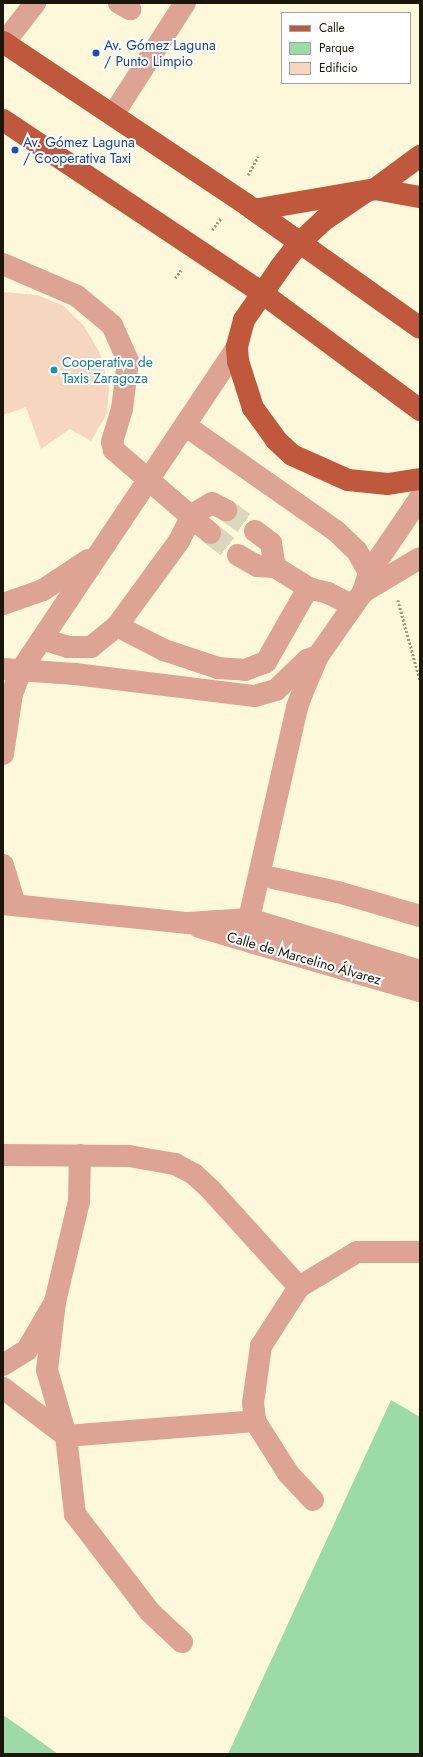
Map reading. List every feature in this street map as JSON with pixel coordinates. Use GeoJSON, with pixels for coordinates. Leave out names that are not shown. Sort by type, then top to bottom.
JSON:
{"type":"FeatureCollection","features":[{"type":"Feature","properties":{"kind":"main road"},"geometry":{"type":"LineString","coordinates":[[4,42],[254,210],[420,328]]}},
{"type":"Feature","properties":{"kind":"main road"},"geometry":{"type":"LineString","coordinates":[[3,120],[262,293],[420,410]]}},
{"type":"Feature","properties":{"kind":"main road"},"geometry":{"type":"LineString","coordinates":[[420,156],[369,191],[300,242],[244,320],[237,347],[240,376],[253,408],[276,440],[292,455],[348,480],[388,484],[420,480]]}},
{"type":"Feature","properties":{"kind":"main road"},"geometry":{"type":"LineString","coordinates":[[254,210],[369,191],[420,196]]}},
{"type":"Feature","properties":{"kind":"street"},"geometry":{"type":"LineString","coordinates":[[4,42],[35,3]]}},
{"type":"Feature","properties":{"kind":"street"},"geometry":{"type":"LineString","coordinates":[[112,115],[185,3]]}},
{"type":"Feature","properties":{"kind":"street"},"geometry":{"type":"LineString","coordinates":[[3,264],[77,296],[112,325],[128,361],[122,408],[112,442],[120,456],[192,515],[210,533]]}},
{"type":"Feature","properties":{"kind":"street"},"geometry":{"type":"LineString","coordinates":[[3,754],[12,694],[12,670],[42,638],[100,550],[150,480],[237,347]]}},
{"type":"Feature","properties":{"kind":"street"},"geometry":{"type":"LineString","coordinates":[[186,426],[336,530],[358,551],[361,590]]}},
{"type":"Feature","properties":{"kind":"street"},"geometry":{"type":"LineString","coordinates":[[250,919],[297,707],[318,656],[420,498]]}},
{"type":"Feature","properties":{"kind":"street"},"geometry":{"type":"LineString","coordinates":[[75,674],[86,647],[117,626],[179,541],[192,515],[212,503],[226,510]]}},
{"type":"Feature","properties":{"kind":"street"},"geometry":{"type":"LineString","coordinates":[[255,531],[271,543],[275,567]]}},
{"type":"Feature","properties":{"kind":"street"},"geometry":{"type":"LineString","coordinates":[[3,604],[43,590],[100,550]]}},
{"type":"Feature","properties":{"kind":"street"},"geometry":{"type":"LineString","coordinates":[[238,555],[257,566],[275,567],[308,588],[328,593],[361,590],[420,558]]}},
{"type":"Feature","properties":{"kind":"street"},"geometry":{"type":"LineString","coordinates":[[117,626],[164,650],[218,668],[245,670],[266,662],[308,588]]}},
{"type":"Feature","properties":{"kind":"street"},"geometry":{"type":"LineString","coordinates":[[42,638],[68,647],[86,647]]}},
{"type":"Feature","properties":{"kind":"street"},"geometry":{"type":"LineString","coordinates":[[12,670],[75,674],[255,696],[276,690],[307,660],[318,656]]}},
{"type":"Feature","properties":{"kind":"street"},"geometry":{"type":"LineString","coordinates":[[3,865],[9,904]]}},
{"type":"Feature","properties":{"kind":"street"},"geometry":{"type":"LineString","coordinates":[[273,878],[338,892],[420,916]]}},
{"type":"Feature","properties":{"kind":"street","name":"Calle de Marcelino Álvarez"},"geometry":{"type":"LineString","coordinates":[[9,904],[188,923],[250,919],[420,971]]}},
{"type":"Feature","properties":{"kind":"street","name":"Calle de Marcelino Álvarez"},"geometry":{"type":"LineString","coordinates":[[188,923],[420,991]]}},
{"type":"Feature","properties":{"kind":"street"},"geometry":{"type":"LineString","coordinates":[[3,1155],[129,1156],[175,1164],[194,1174],[299,1287]]}},
{"type":"Feature","properties":{"kind":"street"},"geometry":{"type":"LineString","coordinates":[[80,1155],[79,1202],[55,1302],[47,1370],[66,1436],[75,1514],[150,1612],[182,1642]]}},
{"type":"Feature","properties":{"kind":"street"},"geometry":{"type":"LineString","coordinates":[[313,1500],[288,1473],[255,1421],[253,1403],[261,1346],[299,1287],[357,1252],[420,1252]]}},
{"type":"Feature","properties":{"kind":"street"},"geometry":{"type":"LineString","coordinates":[[3,1365],[27,1350],[55,1302]]}},
{"type":"Feature","properties":{"kind":"street"},"geometry":{"type":"LineString","coordinates":[[3,1388],[66,1436],[255,1421]]}},
{"type":"Feature","properties":{"kind":"path"},"geometry":{"type":"LineString","coordinates":[[400,593],[398,600],[420,680]]}},
{"type":"Feature","properties":{"kind":"green space"},"geometry":{"type":"Polygon","coordinates":[[[391,1400],[420,1417],[420,1754],[228,1754],[391,1400]]]}},
{"type":"Feature","properties":{"kind":"green space"},"geometry":{"type":"Polygon","coordinates":[[[3,1715],[19,1726],[58,1754],[3,1754],[3,1715]]]}},
{"type":"Feature","properties":{"kind":"building","name":"Cooperativa de Taxis Zaragoza"},"geometry":{"type":"Polygon","coordinates":[[[3,292],[37,295],[62,305],[84,326],[100,353],[109,388],[107,414],[91,441],[70,429],[41,449],[26,407],[3,415],[3,292]]]}},
{"type":"Feature","properties":{"kind":"tunnel"},"geometry":{"type":"LineString","coordinates":[[226,510],[255,531]]}},
{"type":"Feature","properties":{"kind":"tunnel"},"geometry":{"type":"LineString","coordinates":[[210,533],[238,555]]}},
{"type":"Feature","properties":{"kind":"place","name":"Av. Gómez Laguna / Punto Limpio"},"geometry":{"type":"Point","coordinates":[96,53]}},
{"type":"Feature","properties":{"kind":"place","name":"Av. Gómez Laguna / Cooperativa Taxi"},"geometry":{"type":"Point","coordinates":[15,150]}},
{"type":"Feature","properties":{"kind":"place","name":"Cooperativa de Taxis Zaragoza"},"geometry":{"type":"Point","coordinates":[54,370]}}]}
